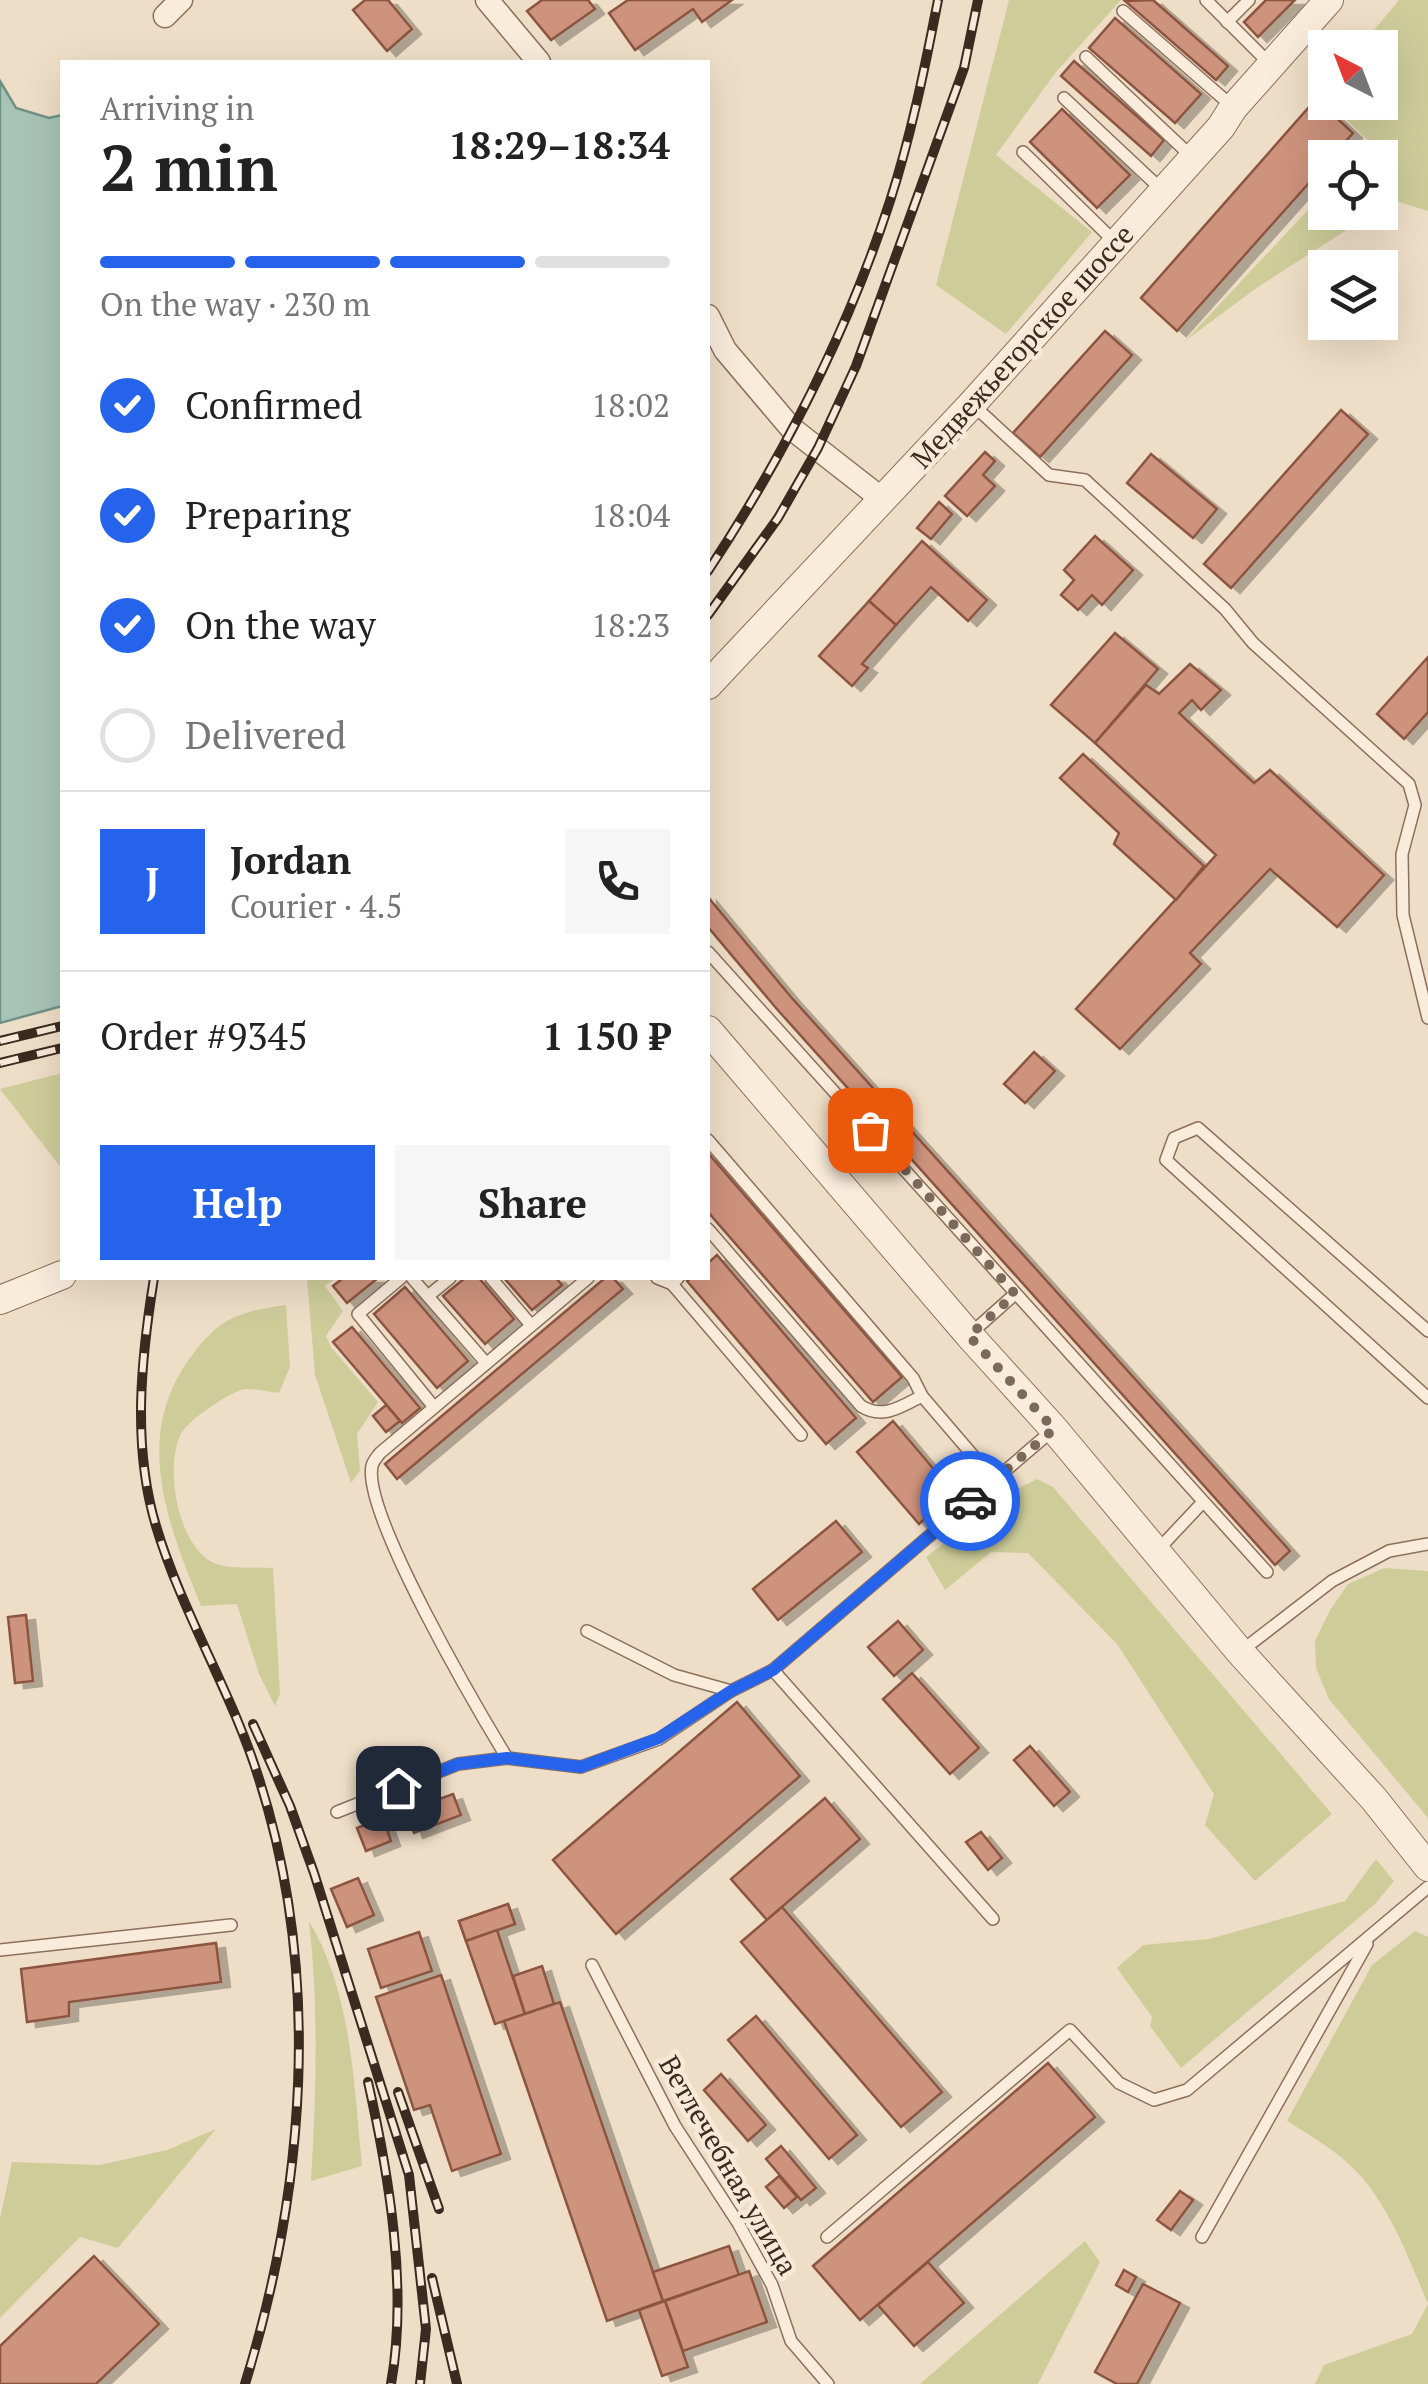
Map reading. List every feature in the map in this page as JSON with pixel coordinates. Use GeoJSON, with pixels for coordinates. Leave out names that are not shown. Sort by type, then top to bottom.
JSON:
{"type":"FeatureCollection","features":[{"type":"Feature","properties":{"kind":"street"},"geometry":{"type":"LineString","coordinates":[[487,0],[537,60]]}},
{"type":"Feature","properties":{"kind":"street","name":"Медвежьегорское шоссе"},"geometry":{"type":"LineString","coordinates":[[710,683],[972,404],[1221,128],[1233,108],[1329,0]]}},
{"type":"Feature","properties":{"kind":"street"},"geometry":{"type":"LineString","coordinates":[[710,320],[725,350],[792,428],[882,499]]}},
{"type":"Feature","properties":{"kind":"street"},"geometry":{"type":"LineString","coordinates":[[710,1032],[1428,1866]]}},
{"type":"Feature","properties":{"kind":"street"},"geometry":{"type":"LineString","coordinates":[[0,1300],[60,1275]]}},
{"type":"Feature","properties":{"kind":"lane"},"geometry":{"type":"LineString","coordinates":[[1206,0],[1272,66]]}},
{"type":"Feature","properties":{"kind":"lane"},"geometry":{"type":"LineString","coordinates":[[1227,22],[1249,0]]}},
{"type":"Feature","properties":{"kind":"lane"},"geometry":{"type":"LineString","coordinates":[[1124,11],[1233,108]]}},
{"type":"Feature","properties":{"kind":"lane"},"geometry":{"type":"LineString","coordinates":[[1086,57],[1193,158]]}},
{"type":"Feature","properties":{"kind":"lane"},"geometry":{"type":"LineString","coordinates":[[1064,98],[1162,190]]}},
{"type":"Feature","properties":{"kind":"lane"},"geometry":{"type":"LineString","coordinates":[[1023,152],[1116,243]]}},
{"type":"Feature","properties":{"kind":"lane"},"geometry":{"type":"LineString","coordinates":[[972,404],[1049,476],[1085,480],[1226,609],[1252,643],[1409,784],[1415,804],[1402,854],[1403,915],[1428,1018]]}},
{"type":"Feature","properties":{"kind":"lane"},"geometry":{"type":"LineString","coordinates":[[710,954],[1266,1572]]}},
{"type":"Feature","properties":{"kind":"lane"},"geometry":{"type":"LineString","coordinates":[[1428,1331],[1198,1128],[1174,1138],[1166,1160],[1428,1398]]}},
{"type":"Feature","properties":{"kind":"lane"},"geometry":{"type":"LineString","coordinates":[[710,1142],[913,1378],[922,1396],[994,1480]]}},
{"type":"Feature","properties":{"kind":"lane"},"geometry":{"type":"LineString","coordinates":[[710,1231],[861,1406],[870,1412],[890,1412],[922,1396]]}},
{"type":"Feature","properties":{"kind":"lane"},"geometry":{"type":"LineString","coordinates":[[710,1248],[718,1241]]}},
{"type":"Feature","properties":{"kind":"lane"},"geometry":{"type":"LineString","coordinates":[[399,1280],[358,1314],[434,1406]]}},
{"type":"Feature","properties":{"kind":"lane"},"geometry":{"type":"LineString","coordinates":[[414,1280],[486,1363]]}},
{"type":"Feature","properties":{"kind":"lane"},"geometry":{"type":"LineString","coordinates":[[428,1296],[448,1280]]}},
{"type":"Feature","properties":{"kind":"lane"},"geometry":{"type":"LineString","coordinates":[[493,1280],[531,1325]]}},
{"type":"Feature","properties":{"kind":"lane"},"geometry":{"type":"LineString","coordinates":[[507,1758],[460,1680],[378,1509],[372,1466],[380,1452],[581,1280]]}},
{"type":"Feature","properties":{"kind":"lane"},"geometry":{"type":"LineString","coordinates":[[675,1281],[801,1434]]}},
{"type":"Feature","properties":{"kind":"lane"},"geometry":{"type":"LineString","coordinates":[[969,1336],[1015,1294]]}},
{"type":"Feature","properties":{"kind":"lane"},"geometry":{"type":"LineString","coordinates":[[337,1812],[458,1764],[507,1758],[581,1767],[659,1738],[731,1691],[773,1670],[1054,1429]]}},
{"type":"Feature","properties":{"kind":"lane"},"geometry":{"type":"LineString","coordinates":[[1156,1552],[1202,1504]]}},
{"type":"Feature","properties":{"kind":"lane"},"geometry":{"type":"LineString","coordinates":[[1240,1652],[1332,1581],[1389,1551],[1428,1544]]}},
{"type":"Feature","properties":{"kind":"lane"},"geometry":{"type":"LineString","coordinates":[[587,1631],[674,1675],[731,1691]]}},
{"type":"Feature","properties":{"kind":"lane"},"geometry":{"type":"LineString","coordinates":[[773,1670],[993,1919]]}},
{"type":"Feature","properties":{"kind":"lane"},"geometry":{"type":"LineString","coordinates":[[827,2237],[1070,2030],[1118,2084],[1154,2100],[1187,2090],[1428,1887]]}},
{"type":"Feature","properties":{"kind":"lane"},"geometry":{"type":"LineString","coordinates":[[0,1950],[231,1925]]}},
{"type":"Feature","properties":{"kind":"lane"},"geometry":{"type":"LineString","coordinates":[[1202,2237],[1372,1936]]}},
{"type":"Feature","properties":{"kind":"lane","name":"Ветлечебная улица"},"geometry":{"type":"LineString","coordinates":[[592,1966],[675,2126],[738,2223],[772,2285],[791,2341],[828,2384]]}},
{"type":"Feature","properties":{"kind":"shaded area"},"geometry":{"type":"Polygon","coordinates":[[[1009,0],[1121,0],[1056,72],[996,155],[1092,232],[1006,334],[936,285],[1009,0]]]}},
{"type":"Feature","properties":{"kind":"shaded area"},"geometry":{"type":"Polygon","coordinates":[[[1399,0],[1428,0],[1428,211],[1398,202],[1398,140],[1368,140],[1346,120],[1398,120],[1398,30],[1374,30],[1399,0]]]}},
{"type":"Feature","properties":{"kind":"shaded area"},"geometry":{"type":"Polygon","coordinates":[[[0,81],[16,108],[49,118],[60,115],[60,1007],[0,1023],[0,81]]]}},
{"type":"Feature","properties":{"kind":"shaded area"},"geometry":{"type":"Polygon","coordinates":[[[1308,210],[1308,230],[1347,230],[1316,250],[1308,250],[1308,255],[1185,341],[1308,210]]]}},
{"type":"Feature","properties":{"kind":"shaded area"},"geometry":{"type":"Polygon","coordinates":[[[60,1074],[60,1166],[0,1089],[60,1074]]]}},
{"type":"Feature","properties":{"kind":"shaded area"},"geometry":{"type":"Polygon","coordinates":[[[307,1280],[333,1280],[325,1286],[343,1311],[326,1336],[378,1402],[357,1434],[360,1471],[351,1483],[315,1375],[307,1280]]]}},
{"type":"Feature","properties":{"kind":"shaded area"},"geometry":{"type":"Polygon","coordinates":[[[286,1305],[290,1367],[279,1393],[241,1390],[207,1410],[183,1430],[174,1468],[183,1523],[200,1553],[226,1566],[273,1568],[280,1694],[275,1706],[259,1674],[237,1604],[201,1606],[168,1513],[159,1450],[172,1388],[200,1345],[230,1319],[286,1305]]]}},
{"type":"Feature","properties":{"kind":"shaded area"},"geometry":{"type":"Polygon","coordinates":[[[1037,1479],[1053,1487],[1332,1814],[1255,1881],[1205,1825],[1214,1794],[1117,1644],[1028,1553],[991,1552],[945,1590],[926,1557],[1006,1495],[1037,1479]]]}},
{"type":"Feature","properties":{"kind":"shaded area"},"geometry":{"type":"Polygon","coordinates":[[[1384,1568],[1428,1571],[1428,1818],[1329,1699],[1316,1668],[1315,1641],[1330,1610],[1348,1584],[1384,1568]]]}},
{"type":"Feature","properties":{"kind":"shaded area"},"geometry":{"type":"Polygon","coordinates":[[[1376,1859],[1394,1881],[1375,1904],[1181,2068],[1150,2026],[1152,2017],[1117,1968],[1143,1945],[1209,1939],[1345,1901],[1376,1859]]]}},
{"type":"Feature","properties":{"kind":"shaded area"},"geometry":{"type":"Polygon","coordinates":[[[309,1921],[343,2009],[362,2166],[311,2181],[316,2051],[309,1921]]]}},
{"type":"Feature","properties":{"kind":"shaded area"},"geometry":{"type":"Polygon","coordinates":[[[1415,1931],[1428,1937],[1428,2304],[1398,2235],[1369,2186],[1341,2157],[1287,2121],[1372,1965],[1415,1931]]]}},
{"type":"Feature","properties":{"kind":"shaded area"},"geometry":{"type":"Polygon","coordinates":[[[216,2129],[118,2248],[80,2237],[0,2318],[0,2219],[12,2162],[100,2165],[167,2150],[216,2129]]]}},
{"type":"Feature","properties":{"kind":"shaded area"},"geometry":{"type":"Polygon","coordinates":[[[1085,2241],[1100,2262],[1038,2384],[920,2384],[1085,2241]]]}},
{"type":"Feature","properties":{"kind":"shaded area"},"geometry":{"type":"Polygon","coordinates":[[[1428,2304],[1428,2384],[1315,2384],[1324,2365],[1412,2334],[1428,2304]]]}},
{"type":"Feature","properties":{"kind":"building"},"geometry":{"type":"Polygon","coordinates":[[[365,0],[388,0],[412,29],[387,51],[353,10],[365,0]]]}},
{"type":"Feature","properties":{"kind":"building"},"geometry":{"type":"Polygon","coordinates":[[[542,0],[588,0],[595,9],[551,40],[527,11],[542,0]]]}},
{"type":"Feature","properties":{"kind":"building"},"geometry":{"type":"Polygon","coordinates":[[[628,0],[732,0],[702,22],[693,9],[635,50],[609,13],[628,0]]]}},
{"type":"Feature","properties":{"kind":"building"},"geometry":{"type":"Polygon","coordinates":[[[1153,0],[1228,66],[1216,80],[1125,1],[1153,0]]]}},
{"type":"Feature","properties":{"kind":"building"},"geometry":{"type":"Polygon","coordinates":[[[1266,0],[1295,0],[1258,37],[1244,22],[1266,0]]]}},
{"type":"Feature","properties":{"kind":"building"},"geometry":{"type":"Polygon","coordinates":[[[1115,18],[1201,94],[1175,123],[1089,48],[1115,18]]]}},
{"type":"Feature","properties":{"kind":"building"},"geometry":{"type":"Polygon","coordinates":[[[1074,61],[1164,140],[1151,156],[1061,76],[1074,61]]]}},
{"type":"Feature","properties":{"kind":"building"},"geometry":{"type":"Polygon","coordinates":[[[1308,108],[1308,120],[1339,120],[1353,133],[1347,140],[1308,140],[1308,184],[1177,331],[1141,298],[1308,108]]]}},
{"type":"Feature","properties":{"kind":"building"},"geometry":{"type":"Polygon","coordinates":[[[1062,109],[1130,175],[1097,208],[1030,142],[1062,109]]]}},
{"type":"Feature","properties":{"kind":"building"},"geometry":{"type":"Polygon","coordinates":[[[1105,331],[1132,355],[1040,457],[1013,433],[1105,331]]]}},
{"type":"Feature","properties":{"kind":"building"},"geometry":{"type":"Polygon","coordinates":[[[1341,410],[1368,434],[1231,588],[1204,564],[1341,410]]]}},
{"type":"Feature","properties":{"kind":"building"},"geometry":{"type":"Polygon","coordinates":[[[985,452],[995,461],[983,475],[995,486],[967,516],[945,496],[985,452]]]}},
{"type":"Feature","properties":{"kind":"building"},"geometry":{"type":"Polygon","coordinates":[[[1151,454],[1217,509],[1193,538],[1127,483],[1151,454]]]}},
{"type":"Feature","properties":{"kind":"building"},"geometry":{"type":"Polygon","coordinates":[[[939,502],[952,514],[931,539],[917,528],[939,502]]]}},
{"type":"Feature","properties":{"kind":"building"},"geometry":{"type":"Polygon","coordinates":[[[1095,536],[1133,570],[1102,605],[1092,595],[1078,610],[1061,595],[1074,580],[1064,570],[1095,536]]]}},
{"type":"Feature","properties":{"kind":"building"},"geometry":{"type":"Polygon","coordinates":[[[922,541],[987,600],[968,621],[931,587],[896,625],[869,601],[922,541]]]}},
{"type":"Feature","properties":{"kind":"building"},"geometry":{"type":"Polygon","coordinates":[[[869,601],[896,625],[862,664],[868,668],[852,686],[819,656],[869,601]]]}},
{"type":"Feature","properties":{"kind":"building"},"geometry":{"type":"Polygon","coordinates":[[[1115,633],[1158,669],[1095,743],[1051,705],[1115,633]]]}},
{"type":"Feature","properties":{"kind":"building"},"geometry":{"type":"Polygon","coordinates":[[[1428,657],[1428,712],[1404,739],[1377,714],[1428,657]]]}},
{"type":"Feature","properties":{"kind":"building"},"geometry":{"type":"Polygon","coordinates":[[[1190,664],[1221,690],[1201,710],[1192,700],[1179,713],[1254,783],[1270,770],[1384,875],[1337,927],[1270,869],[1190,953],[1201,964],[1120,1049],[1076,1009],[1216,855],[1095,743],[1146,685],[1159,694],[1190,664]]]}},
{"type":"Feature","properties":{"kind":"building"},"geometry":{"type":"Polygon","coordinates":[[[1083,754],[1204,866],[1176,900],[1114,844],[1119,833],[1060,778],[1083,754]]]}},
{"type":"Feature","properties":{"kind":"building"},"geometry":{"type":"Polygon","coordinates":[[[710,899],[791,997],[1290,1551],[1275,1565],[710,929],[710,899]]]}},
{"type":"Feature","properties":{"kind":"building"},"geometry":{"type":"Polygon","coordinates":[[[1034,1052],[1055,1071],[1025,1103],[1004,1084],[1034,1052]]]}},
{"type":"Feature","properties":{"kind":"building"},"geometry":{"type":"Polygon","coordinates":[[[710,1155],[902,1377],[873,1402],[710,1214],[710,1155]]]}},
{"type":"Feature","properties":{"kind":"building"},"geometry":{"type":"Polygon","coordinates":[[[717,1255],[856,1418],[826,1444],[687,1281],[710,1280],[710,1261],[717,1255]]]}},
{"type":"Feature","properties":{"kind":"building"},"geometry":{"type":"Polygon","coordinates":[[[340,1280],[376,1280],[347,1303],[333,1286],[340,1280]]]}},
{"type":"Feature","properties":{"kind":"building"},"geometry":{"type":"Polygon","coordinates":[[[463,1280],[481,1280],[514,1319],[485,1344],[443,1296],[463,1280]]]}},
{"type":"Feature","properties":{"kind":"building"},"geometry":{"type":"Polygon","coordinates":[[[506,1280],[558,1280],[562,1285],[532,1310],[506,1280]]]}},
{"type":"Feature","properties":{"kind":"building"},"geometry":{"type":"Polygon","coordinates":[[[603,1280],[615,1280],[623,1289],[397,1479],[385,1464],[603,1280]]]}},
{"type":"Feature","properties":{"kind":"building"},"geometry":{"type":"Polygon","coordinates":[[[405,1287],[468,1361],[437,1388],[374,1314],[405,1287]]]}},
{"type":"Feature","properties":{"kind":"building"},"geometry":{"type":"Polygon","coordinates":[[[352,1327],[420,1408],[402,1423],[333,1342],[352,1327]]]}},
{"type":"Feature","properties":{"kind":"building"},"geometry":{"type":"Polygon","coordinates":[[[386,1405],[400,1421],[386,1432],[373,1416],[386,1405]]]}},
{"type":"Feature","properties":{"kind":"building"},"geometry":{"type":"Polygon","coordinates":[[[893,1421],[954,1493],[919,1524],[857,1452],[893,1421]]]}},
{"type":"Feature","properties":{"kind":"building"},"geometry":{"type":"Polygon","coordinates":[[[836,1521],[862,1552],[778,1620],[753,1589],[836,1521]]]}},
{"type":"Feature","properties":{"kind":"building"},"geometry":{"type":"Polygon","coordinates":[[[26,1615],[33,1681],[15,1683],[8,1617],[26,1615]]]}},
{"type":"Feature","properties":{"kind":"building"},"geometry":{"type":"Polygon","coordinates":[[[898,1621],[923,1650],[894,1676],[868,1647],[898,1621]]]}},
{"type":"Feature","properties":{"kind":"building"},"geometry":{"type":"Polygon","coordinates":[[[912,1673],[979,1748],[950,1774],[883,1699],[912,1673]]]}},
{"type":"Feature","properties":{"kind":"building"},"geometry":{"type":"Polygon","coordinates":[[[737,1702],[800,1776],[616,1934],[553,1860],[737,1702]]]}},
{"type":"Feature","properties":{"kind":"building"},"geometry":{"type":"Polygon","coordinates":[[[1030,1746],[1070,1792],[1054,1806],[1014,1760],[1030,1746]]]}},
{"type":"Feature","properties":{"kind":"building"},"geometry":{"type":"Polygon","coordinates":[[[453,1794],[461,1815],[414,1833],[406,1811],[453,1794]]]}},
{"type":"Feature","properties":{"kind":"building"},"geometry":{"type":"Polygon","coordinates":[[[825,1798],[860,1839],[767,1920],[731,1879],[825,1798]]]}},
{"type":"Feature","properties":{"kind":"building"},"geometry":{"type":"Polygon","coordinates":[[[383,1818],[391,1841],[366,1851],[357,1828],[383,1818]]]}},
{"type":"Feature","properties":{"kind":"building"},"geometry":{"type":"Polygon","coordinates":[[[981,1832],[1002,1858],[988,1870],[966,1842],[981,1832]]]}},
{"type":"Feature","properties":{"kind":"building"},"geometry":{"type":"Polygon","coordinates":[[[358,1878],[374,1915],[347,1927],[331,1889],[358,1878]]]}},
{"type":"Feature","properties":{"kind":"building"},"geometry":{"type":"Polygon","coordinates":[[[508,1904],[515,1924],[466,1941],[459,1921],[508,1904]]]}},
{"type":"Feature","properties":{"kind":"building"},"geometry":{"type":"Polygon","coordinates":[[[508,1904],[515,1924],[466,1941],[459,1921],[508,1904]]]}},
{"type":"Feature","properties":{"kind":"building"},"geometry":{"type":"Polygon","coordinates":[[[782,1907],[942,2092],[901,2127],[741,1942],[782,1907]]]}},
{"type":"Feature","properties":{"kind":"building"},"geometry":{"type":"Polygon","coordinates":[[[497,1930],[525,2014],[495,2024],[466,1941],[497,1930]]]}},
{"type":"Feature","properties":{"kind":"building"},"geometry":{"type":"Polygon","coordinates":[[[419,1932],[432,1971],[381,1988],[368,1949],[419,1932]]]}},
{"type":"Feature","properties":{"kind":"building"},"geometry":{"type":"Polygon","coordinates":[[[216,1943],[221,1982],[69,2002],[69,2016],[27,2022],[21,1969],[216,1943]]]}},
{"type":"Feature","properties":{"kind":"building"},"geometry":{"type":"Polygon","coordinates":[[[542,1966],[554,2004],[525,2014],[513,1976],[542,1966]]]}},
{"type":"Feature","properties":{"kind":"building"},"geometry":{"type":"Polygon","coordinates":[[[441,1975],[501,2154],[452,2171],[430,2105],[414,2110],[376,1997],[441,1975]]]}},
{"type":"Feature","properties":{"kind":"building"},"geometry":{"type":"Polygon","coordinates":[[[560,2002],[663,2301],[607,2321],[504,2021],[560,2002]]]}},
{"type":"Feature","properties":{"kind":"building"},"geometry":{"type":"Polygon","coordinates":[[[756,2016],[857,2135],[829,2159],[728,2040],[756,2016]]]}},
{"type":"Feature","properties":{"kind":"building"},"geometry":{"type":"Polygon","coordinates":[[[1048,2063],[1095,2117],[860,2320],[813,2266],[1048,2063]]]}},
{"type":"Feature","properties":{"kind":"building"},"geometry":{"type":"Polygon","coordinates":[[[721,2074],[766,2125],[748,2141],[704,2090],[721,2074]]]}},
{"type":"Feature","properties":{"kind":"building"},"geometry":{"type":"Polygon","coordinates":[[[781,2146],[816,2188],[801,2200],[766,2159],[781,2146]]]}},
{"type":"Feature","properties":{"kind":"building"},"geometry":{"type":"Polygon","coordinates":[[[779,2176],[797,2197],[784,2208],[766,2187],[779,2176]]]}},
{"type":"Feature","properties":{"kind":"building"},"geometry":{"type":"Polygon","coordinates":[[[1180,2191],[1193,2200],[1171,2230],[1157,2220],[1180,2191]]]}},
{"type":"Feature","properties":{"kind":"building"},"geometry":{"type":"Polygon","coordinates":[[[729,2246],[739,2275],[663,2301],[653,2272],[729,2246]]]}},
{"type":"Feature","properties":{"kind":"building"},"geometry":{"type":"Polygon","coordinates":[[[94,2256],[159,2324],[96,2384],[0,2384],[0,2346],[94,2256]]]}},
{"type":"Feature","properties":{"kind":"building"},"geometry":{"type":"Polygon","coordinates":[[[928,2262],[964,2303],[914,2346],[878,2305],[928,2262]]]}},
{"type":"Feature","properties":{"kind":"building"},"geometry":{"type":"Polygon","coordinates":[[[1124,2270],[1136,2277],[1128,2292],[1116,2285],[1124,2270]]]}},
{"type":"Feature","properties":{"kind":"building"},"geometry":{"type":"Polygon","coordinates":[[[749,2271],[767,2322],[683,2351],[665,2301],[749,2271]]]}},
{"type":"Feature","properties":{"kind":"building"},"geometry":{"type":"Polygon","coordinates":[[[1143,2284],[1180,2303],[1137,2384],[1117,2384],[1095,2372],[1143,2284]]]}},
{"type":"Feature","properties":{"kind":"building"},"geometry":{"type":"Polygon","coordinates":[[[665,2301],[688,2367],[662,2376],[639,2310],[665,2301]]]}},
{"type":"Feature","properties":{"kind":"railway"},"geometry":{"type":"LineString","coordinates":[[710,568],[787,438],[854,298],[898,176],[938,0]]}},
{"type":"Feature","properties":{"kind":"railway"},"geometry":{"type":"LineString","coordinates":[[710,612],[778,518],[818,448],[856,366],[964,68],[978,0]]}},
{"type":"Feature","properties":{"kind":"railway"},"geometry":{"type":"LineString","coordinates":[[0,1041],[60,1026]]}},
{"type":"Feature","properties":{"kind":"railway"},"geometry":{"type":"LineString","coordinates":[[0,1063],[60,1048]]}},
{"type":"Feature","properties":{"kind":"railway"},"geometry":{"type":"LineString","coordinates":[[154,1280],[141,1402],[148,1496],[167,1558],[259,1779],[279,1853],[292,1929],[298,2005],[292,2159],[281,2235],[245,2384]]}},
{"type":"Feature","properties":{"kind":"railway"},"geometry":{"type":"LineString","coordinates":[[253,1724],[290,1806],[314,1873],[409,2175],[426,2329],[420,2384]]}},
{"type":"Feature","properties":{"kind":"railway"},"geometry":{"type":"LineString","coordinates":[[368,2082],[389,2193],[397,2271],[396,2348],[391,2384]]}},
{"type":"Feature","properties":{"kind":"railway"},"geometry":{"type":"LineString","coordinates":[[398,2092],[439,2209]]}},
{"type":"Feature","properties":{"kind":"railway"},"geometry":{"type":"LineString","coordinates":[[432,2278],[457,2384]]}},
{"type":"Feature","properties":{"kind":"way so far"},"geometry":{"type":"LineString","coordinates":[[870,1130],[1015,1294],[969,1336],[1054,1429],[970,1501]]}},
{"type":"Feature","properties":{"kind":"route"},"geometry":{"type":"LineString","coordinates":[[398,1788],[458,1764],[507,1758],[581,1767],[659,1738],[731,1691],[773,1670],[970,1501]]}}]}
